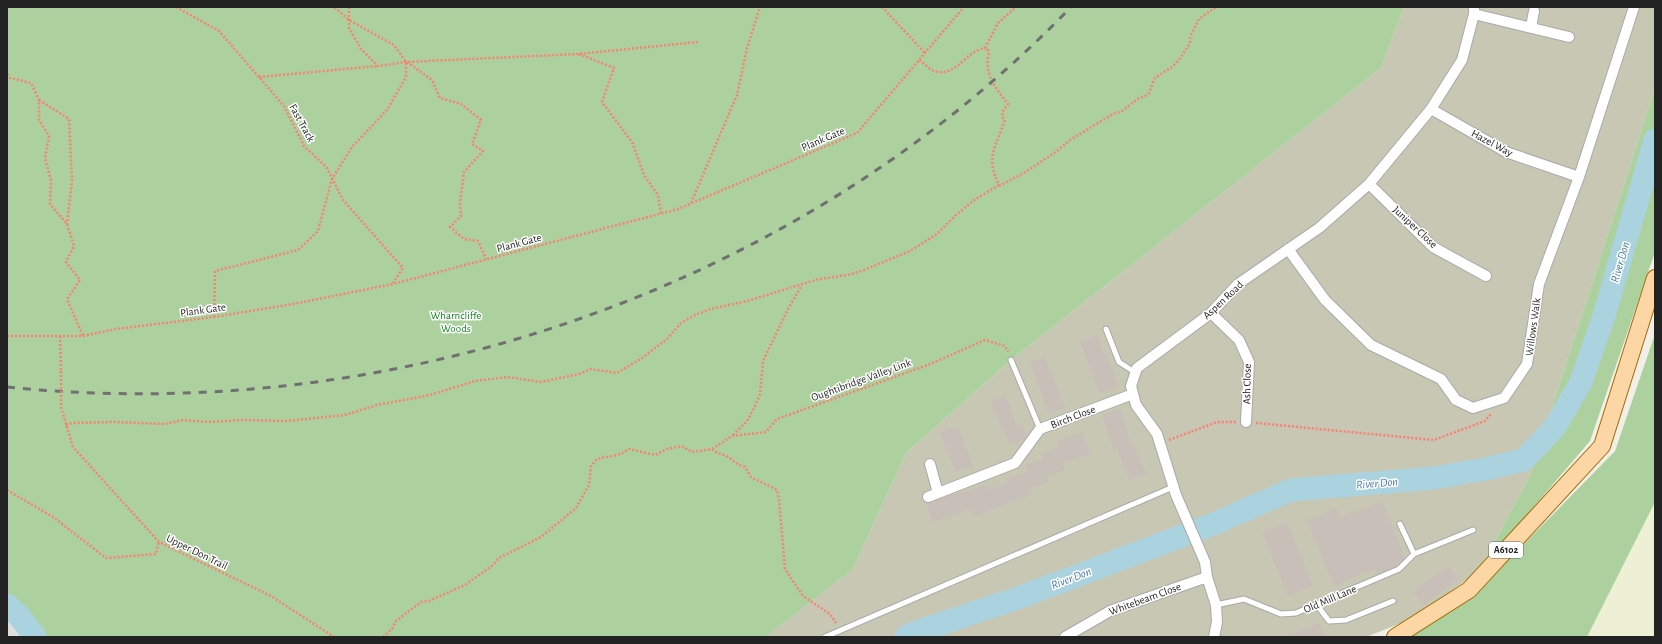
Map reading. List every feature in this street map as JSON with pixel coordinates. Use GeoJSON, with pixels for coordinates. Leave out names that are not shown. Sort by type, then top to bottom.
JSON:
{"type":"FeatureCollection","features":[{"type":"Feature","properties":{"kind":"main road","name":"A6102"},"geometry":{"type":"LineString","coordinates":[[1395,637],[1468,590],[1602,446],[1655,278]]}},
{"type":"Feature","properties":{"kind":"street","name":"Willows Walk"},"geometry":{"type":"LineString","coordinates":[[1504,398],[1527,364],[1539,284],[1552,243],[1579,177],[1634,7]]}},
{"type":"Feature","properties":{"kind":"street"},"geometry":{"type":"LineString","coordinates":[[1474,10],[1569,37]]}},
{"type":"Feature","properties":{"kind":"street","name":"Aspen Road"},"geometry":{"type":"LineString","coordinates":[[1136,373],[1137,368],[1149,358],[1211,313],[1238,284],[1318,228],[1369,184],[1431,109],[1462,60],[1474,10]]}},
{"type":"Feature","properties":{"kind":"street"},"geometry":{"type":"LineString","coordinates":[[1531,27],[1534,11]]}},
{"type":"Feature","properties":{"kind":"street","name":"Hazel Way"},"geometry":{"type":"LineString","coordinates":[[1431,109],[1506,152],[1579,177]]}},
{"type":"Feature","properties":{"kind":"street","name":"Juniper Close"},"geometry":{"type":"LineString","coordinates":[[1369,184],[1433,246],[1486,276]]}},
{"type":"Feature","properties":{"kind":"street"},"geometry":{"type":"LineString","coordinates":[[1288,249],[1325,300],[1371,345],[1440,379],[1456,400],[1473,408],[1504,398]]}},
{"type":"Feature","properties":{"kind":"street","name":"Ash Close"},"geometry":{"type":"LineString","coordinates":[[1211,313],[1239,340],[1249,362],[1246,422]]}},
{"type":"Feature","properties":{"kind":"street"},"geometry":{"type":"LineString","coordinates":[[1136,373],[1132,386],[1136,405],[1157,434],[1175,491],[1205,562],[1207,577],[1216,605],[1217,622],[1214,637]]}},
{"type":"Feature","properties":{"kind":"street","name":"Birch Close"},"geometry":{"type":"LineString","coordinates":[[928,497],[1015,463],[1040,429],[1133,394]]}},
{"type":"Feature","properties":{"kind":"street"},"geometry":{"type":"LineString","coordinates":[[930,464],[938,493]]}},
{"type":"Feature","properties":{"kind":"street","name":"Whitebeam Close"},"geometry":{"type":"LineString","coordinates":[[1065,637],[1110,611],[1207,577]]}},
{"type":"Feature","properties":{"kind":"lane"},"geometry":{"type":"LineString","coordinates":[[1106,329],[1119,362],[1136,373]]}},
{"type":"Feature","properties":{"kind":"lane"},"geometry":{"type":"LineString","coordinates":[[1012,360],[1040,429]]}},
{"type":"Feature","properties":{"kind":"lane"},"geometry":{"type":"LineString","coordinates":[[825,637],[1175,491]]}},
{"type":"Feature","properties":{"kind":"lane"},"geometry":{"type":"LineString","coordinates":[[1400,524],[1414,554]]}},
{"type":"Feature","properties":{"kind":"lane","name":"Old Mill Lane"},"geometry":{"type":"LineString","coordinates":[[1216,605],[1244,599],[1282,614],[1296,613],[1399,569],[1414,554],[1473,530]]}},
{"type":"Feature","properties":{"kind":"lane"},"geometry":{"type":"LineString","coordinates":[[1317,604],[1328,621],[1346,620],[1393,601]]}},
{"type":"Feature","properties":{"kind":"path","name":"Fast Track"},"geometry":{"type":"LineString","coordinates":[[176,7],[219,31],[284,106],[304,146],[327,168],[343,200],[403,268],[393,284]]}},
{"type":"Feature","properties":{"kind":"path"},"geometry":{"type":"LineString","coordinates":[[334,7],[349,20],[394,45],[406,62],[432,80],[440,98],[461,104],[481,120],[472,144],[483,150],[464,172],[460,203],[461,216],[450,227],[464,239],[478,240],[486,259]]}},
{"type":"Feature","properties":{"kind":"path"},"geometry":{"type":"LineString","coordinates":[[349,7],[349,28],[361,49],[378,66]]}},
{"type":"Feature","properties":{"kind":"path"},"geometry":{"type":"LineString","coordinates":[[690,204],[737,95],[747,48],[760,7]]}},
{"type":"Feature","properties":{"kind":"path"},"geometry":{"type":"LineString","coordinates":[[882,7],[925,53]]}},
{"type":"Feature","properties":{"kind":"path","name":"Plank Gate"},"geometry":{"type":"LineString","coordinates":[[7,336],[83,336],[116,329],[214,317],[393,284],[690,204],[857,133],[964,7]]}},
{"type":"Feature","properties":{"kind":"path"},"geometry":{"type":"LineString","coordinates":[[985,48],[998,23],[1016,7]]}},
{"type":"Feature","properties":{"kind":"path"},"geometry":{"type":"LineString","coordinates":[[66,425],[72,423],[114,422],[165,424],[183,420],[209,422],[243,420],[287,421],[345,415],[377,404],[430,395],[475,381],[507,377],[541,382],[580,374],[591,369],[617,373],[629,367],[667,339],[689,317],[710,309],[803,285],[819,279],[848,275],[910,251],[937,234],[974,200],[1024,173],[1070,140],[1113,114],[1122,111],[1139,98],[1149,93],[1155,78],[1172,67],[1179,60],[1190,43],[1190,37],[1199,19],[1216,7]]}},
{"type":"Feature","properties":{"kind":"path"},"geometry":{"type":"LineString","coordinates":[[259,77],[406,62],[578,54],[698,42]]}},
{"type":"Feature","properties":{"kind":"path"},"geometry":{"type":"LineString","coordinates":[[919,60],[933,71],[945,72],[958,66],[975,50],[985,48]]}},
{"type":"Feature","properties":{"kind":"path"},"geometry":{"type":"LineString","coordinates":[[985,48],[989,53],[987,60],[989,77],[1008,104],[1003,111],[1002,117],[1005,121],[991,161],[992,169],[999,185],[993,189]]}},
{"type":"Feature","properties":{"kind":"path"},"geometry":{"type":"LineString","coordinates":[[578,54],[614,68],[602,102],[632,142],[644,175],[658,195],[661,213]]}},
{"type":"Feature","properties":{"kind":"path"},"geometry":{"type":"LineString","coordinates":[[214,317],[215,271],[298,250],[318,231],[332,179],[352,147],[387,110],[406,77],[406,62]]}},
{"type":"Feature","properties":{"kind":"path"},"geometry":{"type":"LineString","coordinates":[[7,74],[10,78],[31,83],[39,100],[39,120],[49,136],[45,158],[51,180],[50,204],[67,224],[74,246],[66,262],[80,280],[67,299],[83,336]]}},
{"type":"Feature","properties":{"kind":"path"},"geometry":{"type":"LineString","coordinates":[[39,100],[69,119],[72,181],[67,224]]}},
{"type":"Feature","properties":{"kind":"path"},"geometry":{"type":"LineString","coordinates":[[732,436],[747,421],[754,408],[760,394],[763,361],[788,309],[803,285]]}},
{"type":"Feature","properties":{"kind":"path","name":"Upper Don Trail"},"geometry":{"type":"LineString","coordinates":[[60,336],[61,407],[73,447],[159,542],[271,596],[334,637]]}},
{"type":"Feature","properties":{"kind":"path","name":"Oughtibridge Valley Link"},"geometry":{"type":"LineString","coordinates":[[712,450],[732,436],[766,432],[777,419],[928,365],[985,340],[1004,346],[1012,360]]}},
{"type":"Feature","properties":{"kind":"path"},"geometry":{"type":"LineString","coordinates":[[1160,443],[1217,422],[1246,422],[1434,440],[1486,421],[1504,398]]}},
{"type":"Feature","properties":{"kind":"path"},"geometry":{"type":"LineString","coordinates":[[383,637],[392,629],[396,621],[421,602],[429,601],[465,585],[493,565],[499,558],[540,537],[576,508],[589,485],[591,466],[597,459],[622,454],[629,449],[655,455],[667,449],[682,446],[692,452],[712,450],[715,453],[725,455],[736,465],[745,467],[752,477],[769,484],[777,490],[780,499],[786,569],[803,596],[830,614],[839,631]]}},
{"type":"Feature","properties":{"kind":"path"},"geometry":{"type":"LineString","coordinates":[[7,490],[53,517],[106,558],[156,554],[159,542]]}},
{"type":"Feature","properties":{"kind":"shaded area"},"geometry":{"type":"Polygon","coordinates":[[[1404,7],[1655,7],[1655,88],[1530,476],[1478,572],[1409,620],[1366,637],[766,637],[853,569],[906,453],[1011,360],[1381,68],[1404,7]]]}},
{"type":"Feature","properties":{"kind":"shaded area"},"geometry":{"type":"Polygon","coordinates":[[[1655,502],[1655,637],[1587,637],[1655,502]]]}},
{"type":"Feature","properties":{"kind":"shaded area"},"geometry":{"type":"Polygon","coordinates":[[[7,616],[12,620],[26,637],[7,637],[7,616]]]}},
{"type":"Feature","properties":{"kind":"green space","name":"Wharncliffe Woods"},"geometry":{"type":"Polygon","coordinates":[[[7,7],[1404,7],[1381,68],[1011,360],[906,453],[853,569],[766,637],[26,637],[7,616],[7,7]]]}},
{"type":"Feature","properties":{"kind":"green space"},"geometry":{"type":"Polygon","coordinates":[[[1655,88],[1655,252],[1590,441],[1478,572],[1530,476],[1655,88]]]}},
{"type":"Feature","properties":{"kind":"green space"},"geometry":{"type":"Polygon","coordinates":[[[1655,334],[1655,502],[1587,637],[1406,637],[1476,593],[1615,451],[1655,334]]]}},
{"type":"Feature","properties":{"kind":"building"},"geometry":{"type":"Polygon","coordinates":[[[1097,335],[1104,355],[1107,354],[1118,386],[1100,393],[1080,341],[1097,335]]]}},
{"type":"Feature","properties":{"kind":"building"},"geometry":{"type":"Polygon","coordinates":[[[1045,357],[1065,408],[1049,414],[1030,362],[1045,357]]]}},
{"type":"Feature","properties":{"kind":"building"},"geometry":{"type":"Polygon","coordinates":[[[1006,396],[1017,427],[1023,425],[1027,436],[1024,440],[1010,445],[1004,429],[1002,430],[991,401],[1006,396]]]}},
{"type":"Feature","properties":{"kind":"building"},"geometry":{"type":"Polygon","coordinates":[[[1121,409],[1131,446],[1134,445],[1146,473],[1129,480],[1117,449],[1114,450],[1102,415],[1121,409]]]}},
{"type":"Feature","properties":{"kind":"building"},"geometry":{"type":"Polygon","coordinates":[[[958,426],[973,466],[956,472],[940,432],[958,426]]]}},
{"type":"Feature","properties":{"kind":"building"},"geometry":{"type":"Polygon","coordinates":[[[1083,432],[1090,454],[1063,463],[1065,470],[1047,476],[1049,482],[1030,488],[1032,494],[973,517],[971,509],[933,522],[926,503],[987,485],[988,490],[1007,483],[1006,479],[1028,472],[1026,465],[1043,459],[1042,453],[1060,447],[1058,440],[1083,432]]]}},
{"type":"Feature","properties":{"kind":"building"},"geometry":{"type":"Polygon","coordinates":[[[1382,501],[1405,558],[1397,566],[1377,574],[1375,569],[1334,586],[1307,520],[1336,508],[1340,518],[1382,501]]]}},
{"type":"Feature","properties":{"kind":"building"},"geometry":{"type":"Polygon","coordinates":[[[1287,522],[1313,586],[1288,596],[1262,532],[1287,522]]]}},
{"type":"Feature","properties":{"kind":"building"},"geometry":{"type":"Polygon","coordinates":[[[1448,566],[1458,579],[1423,606],[1413,591],[1448,566]]]}},
{"type":"Feature","properties":{"kind":"building"},"geometry":{"type":"Polygon","coordinates":[[[1320,623],[1325,637],[1286,637],[1286,636],[1320,623]]]}},
{"type":"Feature","properties":{"kind":"waterway","name":"River Don"},"geometry":{"type":"LineString","coordinates":[[906,637],[913,633],[1018,598],[1211,525],[1291,490],[1435,478],[1491,468],[1524,460],[1555,427],[1581,382],[1604,316],[1655,140]]}},
{"type":"Feature","properties":{"kind":"waterway","name":"River Don"},"geometry":{"type":"LineString","coordinates":[[7,605],[19,616],[35,637]]}},
{"type":"Feature","properties":{"kind":"railway"},"geometry":{"type":"LineString","coordinates":[[7,387],[153,394],[299,384],[442,359],[582,318],[717,262],[845,191],[963,106],[1071,7]]}}]}
